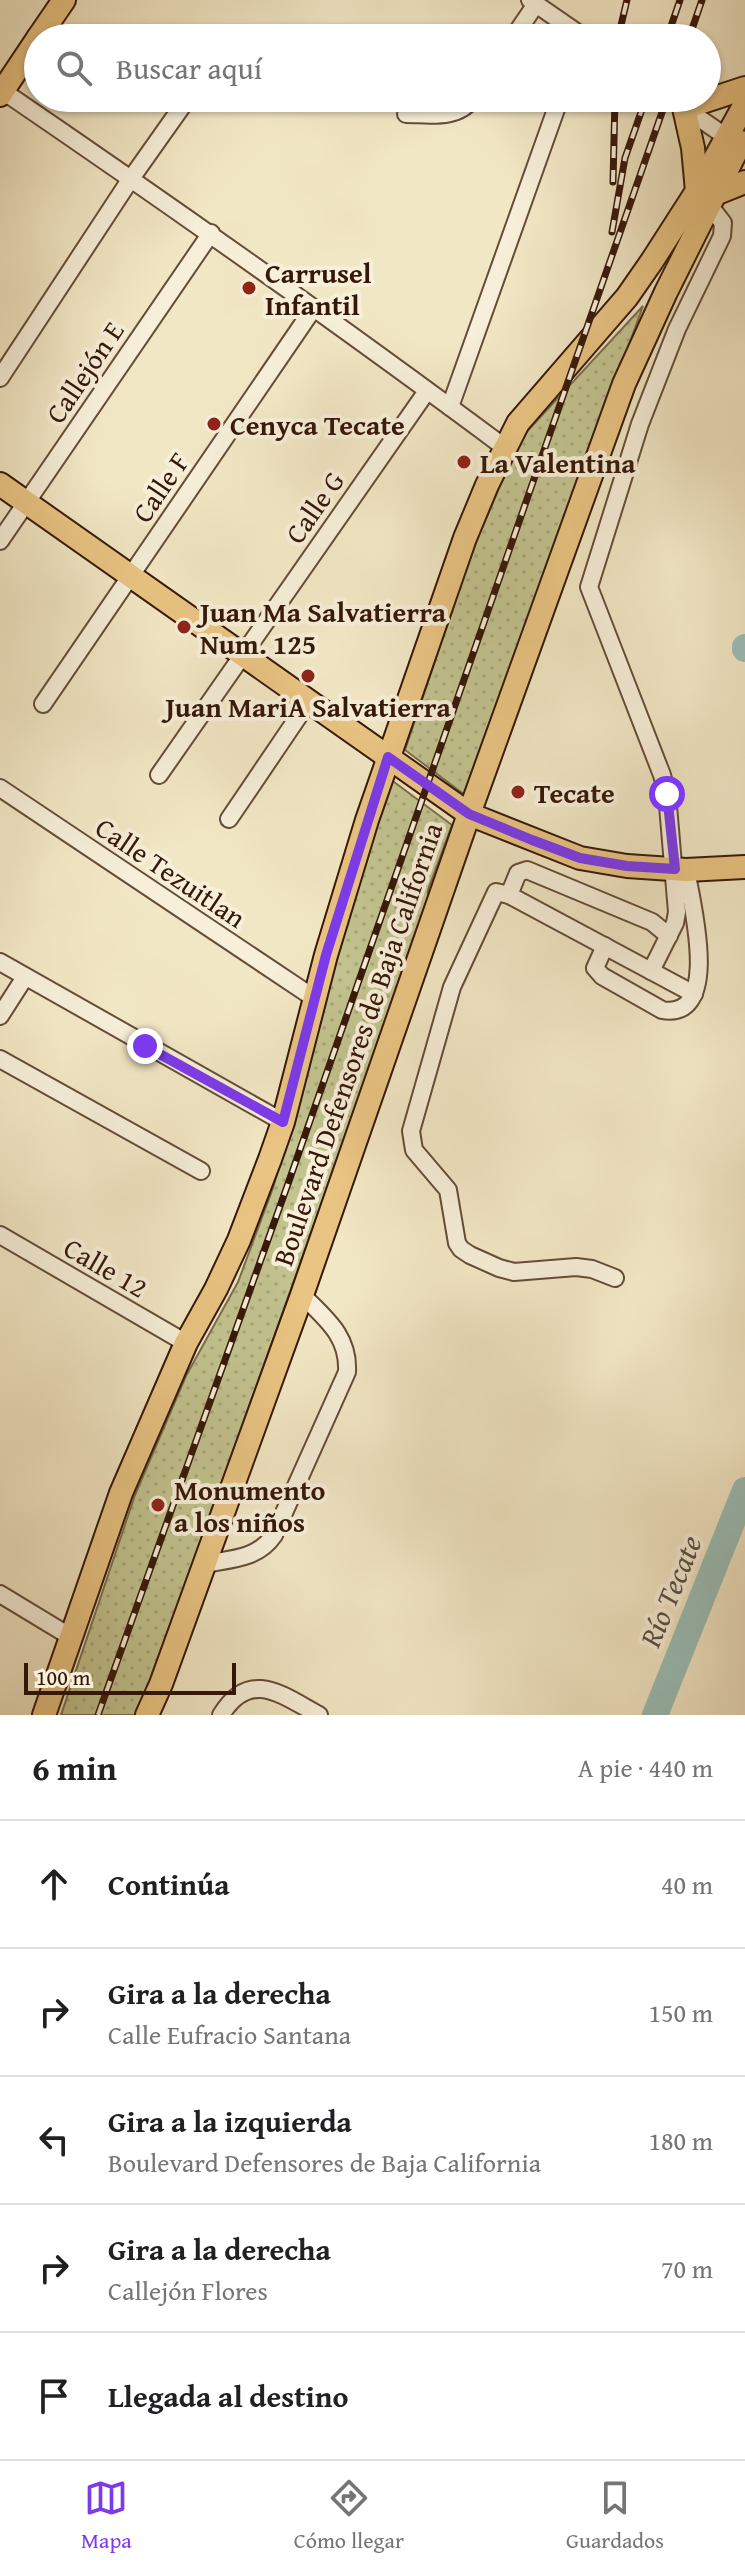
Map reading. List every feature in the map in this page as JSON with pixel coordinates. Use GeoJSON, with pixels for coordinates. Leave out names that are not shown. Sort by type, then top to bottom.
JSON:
{"type":"FeatureCollection","features":[{"type":"Feature","properties":{"kind":"main road"},"geometry":{"type":"LineString","coordinates":[[48,24],[64,0]]}},
{"type":"Feature","properties":{"kind":"main road"},"geometry":{"type":"LineString","coordinates":[[1,92],[24,58]]}},
{"type":"Feature","properties":{"kind":"main road"},"geometry":{"type":"LineString","coordinates":[[721,93],[745,88]]}},
{"type":"Feature","properties":{"kind":"main road","name":"Boulevard Defensores de Baja California"},"geometry":{"type":"LineString","coordinates":[[147,1715],[161,1684],[302,1295],[469,814],[624,384],[707,197],[739,141],[745,104]]}},
{"type":"Feature","properties":{"kind":"main road"},"geometry":{"type":"LineString","coordinates":[[680,112],[707,197],[745,182]]}},
{"type":"Feature","properties":{"kind":"main road","name":"Boulevard Defensores de Baja California"},"geometry":{"type":"LineString","coordinates":[[44,1715],[121,1493],[186,1343],[239,1240],[283,1122],[314,998],[388,757],[465,538],[504,447],[534,401],[627,297],[707,197]]}},
{"type":"Feature","properties":{"kind":"main road"},"geometry":{"type":"LineString","coordinates":[[0,484],[469,814],[580,858],[681,870],[737,867]]}},
{"type":"Feature","properties":{"kind":"street"},"geometry":{"type":"LineString","coordinates":[[521,24],[533,2],[564,24]]}},
{"type":"Feature","properties":{"kind":"street"},"geometry":{"type":"LineString","coordinates":[[1,92],[24,108]]}},
{"type":"Feature","properties":{"kind":"street"},"geometry":{"type":"LineString","coordinates":[[30,112],[211,233],[504,447]]}},
{"type":"Feature","properties":{"kind":"street"},"geometry":{"type":"LineString","coordinates":[[0,378],[178,112]]}},
{"type":"Feature","properties":{"kind":"street"},"geometry":{"type":"LineString","coordinates":[[406,114],[456,112]]}},
{"type":"Feature","properties":{"kind":"street"},"geometry":{"type":"LineString","coordinates":[[450,407],[555,112]]}},
{"type":"Feature","properties":{"kind":"street"},"geometry":{"type":"LineString","coordinates":[[692,112],[739,141]]}},
{"type":"Feature","properties":{"kind":"street"},"geometry":{"type":"LineString","coordinates":[[605,946],[596,972],[662,1010],[681,1009],[694,994],[700,956],[667,794],[589,587],[640,424],[677,329],[722,236],[723,223],[707,197]]}},
{"type":"Feature","properties":{"kind":"street","name":"Callejón E"},"geometry":{"type":"LineString","coordinates":[[0,541],[211,233]]}},
{"type":"Feature","properties":{"kind":"street","name":"Calle F"},"geometry":{"type":"LineString","coordinates":[[43,704],[313,309]]}},
{"type":"Feature","properties":{"kind":"street","name":"Calle G"},"geometry":{"type":"LineString","coordinates":[[159,775],[427,391]]}},
{"type":"Feature","properties":{"kind":"street"},"geometry":{"type":"LineString","coordinates":[[229,819],[309,701]]}},
{"type":"Feature","properties":{"kind":"street","name":"Calle Tezuitlan"},"geometry":{"type":"LineString","coordinates":[[0,788],[314,998]]}},
{"type":"Feature","properties":{"kind":"street"},"geometry":{"type":"LineString","coordinates":[[509,895],[518,873],[527,870],[652,922],[669,936]]}},
{"type":"Feature","properties":{"kind":"street"},"geometry":{"type":"LineString","coordinates":[[651,971],[677,912],[681,870]]}},
{"type":"Feature","properties":{"kind":"street"},"geometry":{"type":"LineString","coordinates":[[615,1278],[592,1269],[576,1267],[514,1272],[461,1249],[457,1243],[448,1190],[414,1150],[411,1131],[452,987],[494,896],[502,892],[694,994]]}},
{"type":"Feature","properties":{"kind":"street"},"geometry":{"type":"LineString","coordinates":[[0,962],[283,1122]]}},
{"type":"Feature","properties":{"kind":"street"},"geometry":{"type":"LineString","coordinates":[[0,1016],[25,977]]}},
{"type":"Feature","properties":{"kind":"street"},"geometry":{"type":"LineString","coordinates":[[0,1059],[201,1171]]}},
{"type":"Feature","properties":{"kind":"street","name":"Calle 12"},"geometry":{"type":"LineString","coordinates":[[0,1235],[186,1343]]}},
{"type":"Feature","properties":{"kind":"street"},"geometry":{"type":"LineString","coordinates":[[204,1564],[254,1554],[266,1548],[347,1372],[348,1354],[340,1337],[302,1295]]}},
{"type":"Feature","properties":{"kind":"street"},"geometry":{"type":"LineString","coordinates":[[0,1594],[71,1637]]}},
{"type":"Feature","properties":{"kind":"street"},"geometry":{"type":"LineString","coordinates":[[221,1715],[235,1695],[253,1688],[269,1689],[319,1715]]}},
{"type":"Feature","properties":{"kind":"green space"},"geometry":{"type":"Polygon","coordinates":[[[643,306],[465,795],[405,750],[473,549],[520,439],[643,306]]]}},
{"type":"Feature","properties":{"kind":"green space"},"geometry":{"type":"Polygon","coordinates":[[[390,779],[452,825],[428,890],[428,905],[139,1715],[61,1715],[135,1495],[186,1376],[238,1282],[273,1188],[304,1081],[319,982],[390,779]]]}},
{"type":"Feature","properties":{"kind":"waterway","name":"Río Tecate"},"geometry":{"type":"LineString","coordinates":[[655,1715],[745,1490]]}},
{"type":"Feature","properties":{"kind":"railway"},"geometry":{"type":"LineString","coordinates":[[621,24],[627,0]]}},
{"type":"Feature","properties":{"kind":"railway"},"geometry":{"type":"LineString","coordinates":[[672,24],[680,0]]}},
{"type":"Feature","properties":{"kind":"railway"},"geometry":{"type":"LineString","coordinates":[[694,24],[702,0]]}},
{"type":"Feature","properties":{"kind":"railway"},"geometry":{"type":"LineString","coordinates":[[613,182],[615,112]]}},
{"type":"Feature","properties":{"kind":"railway"},"geometry":{"type":"LineString","coordinates":[[612,232],[625,158],[641,112]]}},
{"type":"Feature","properties":{"kind":"railway"},"geometry":{"type":"LineString","coordinates":[[98,1715],[289,1181],[662,112]]}},
{"type":"Feature","properties":{"kind":"place","name":"Carrusel Infantil"},"geometry":{"type":"Point","coordinates":[249,288]}},
{"type":"Feature","properties":{"kind":"place","name":"Cenyca Tecate"},"geometry":{"type":"Point","coordinates":[214,424]}},
{"type":"Feature","properties":{"kind":"place","name":"La Valentina"},"geometry":{"type":"Point","coordinates":[464,462]}},
{"type":"Feature","properties":{"kind":"place","name":"Juan Ma Salvatierra Num. 125"},"geometry":{"type":"Point","coordinates":[184,627]}},
{"type":"Feature","properties":{"kind":"place","name":"Juan MariA Salvatierra"},"geometry":{"type":"Point","coordinates":[308,676]}},
{"type":"Feature","properties":{"kind":"place","name":"Tecate"},"geometry":{"type":"Point","coordinates":[518,792]}},
{"type":"Feature","properties":{"kind":"place","name":"Monumento a los niños"},"geometry":{"type":"Point","coordinates":[158,1505]}},
{"type":"Feature","properties":{"kind":"route"},"geometry":{"type":"LineString","coordinates":[[145,1046],[283,1122],[326,955],[388,757],[469,814],[580,858],[627,866],[675,869],[667,794]]}}]}
